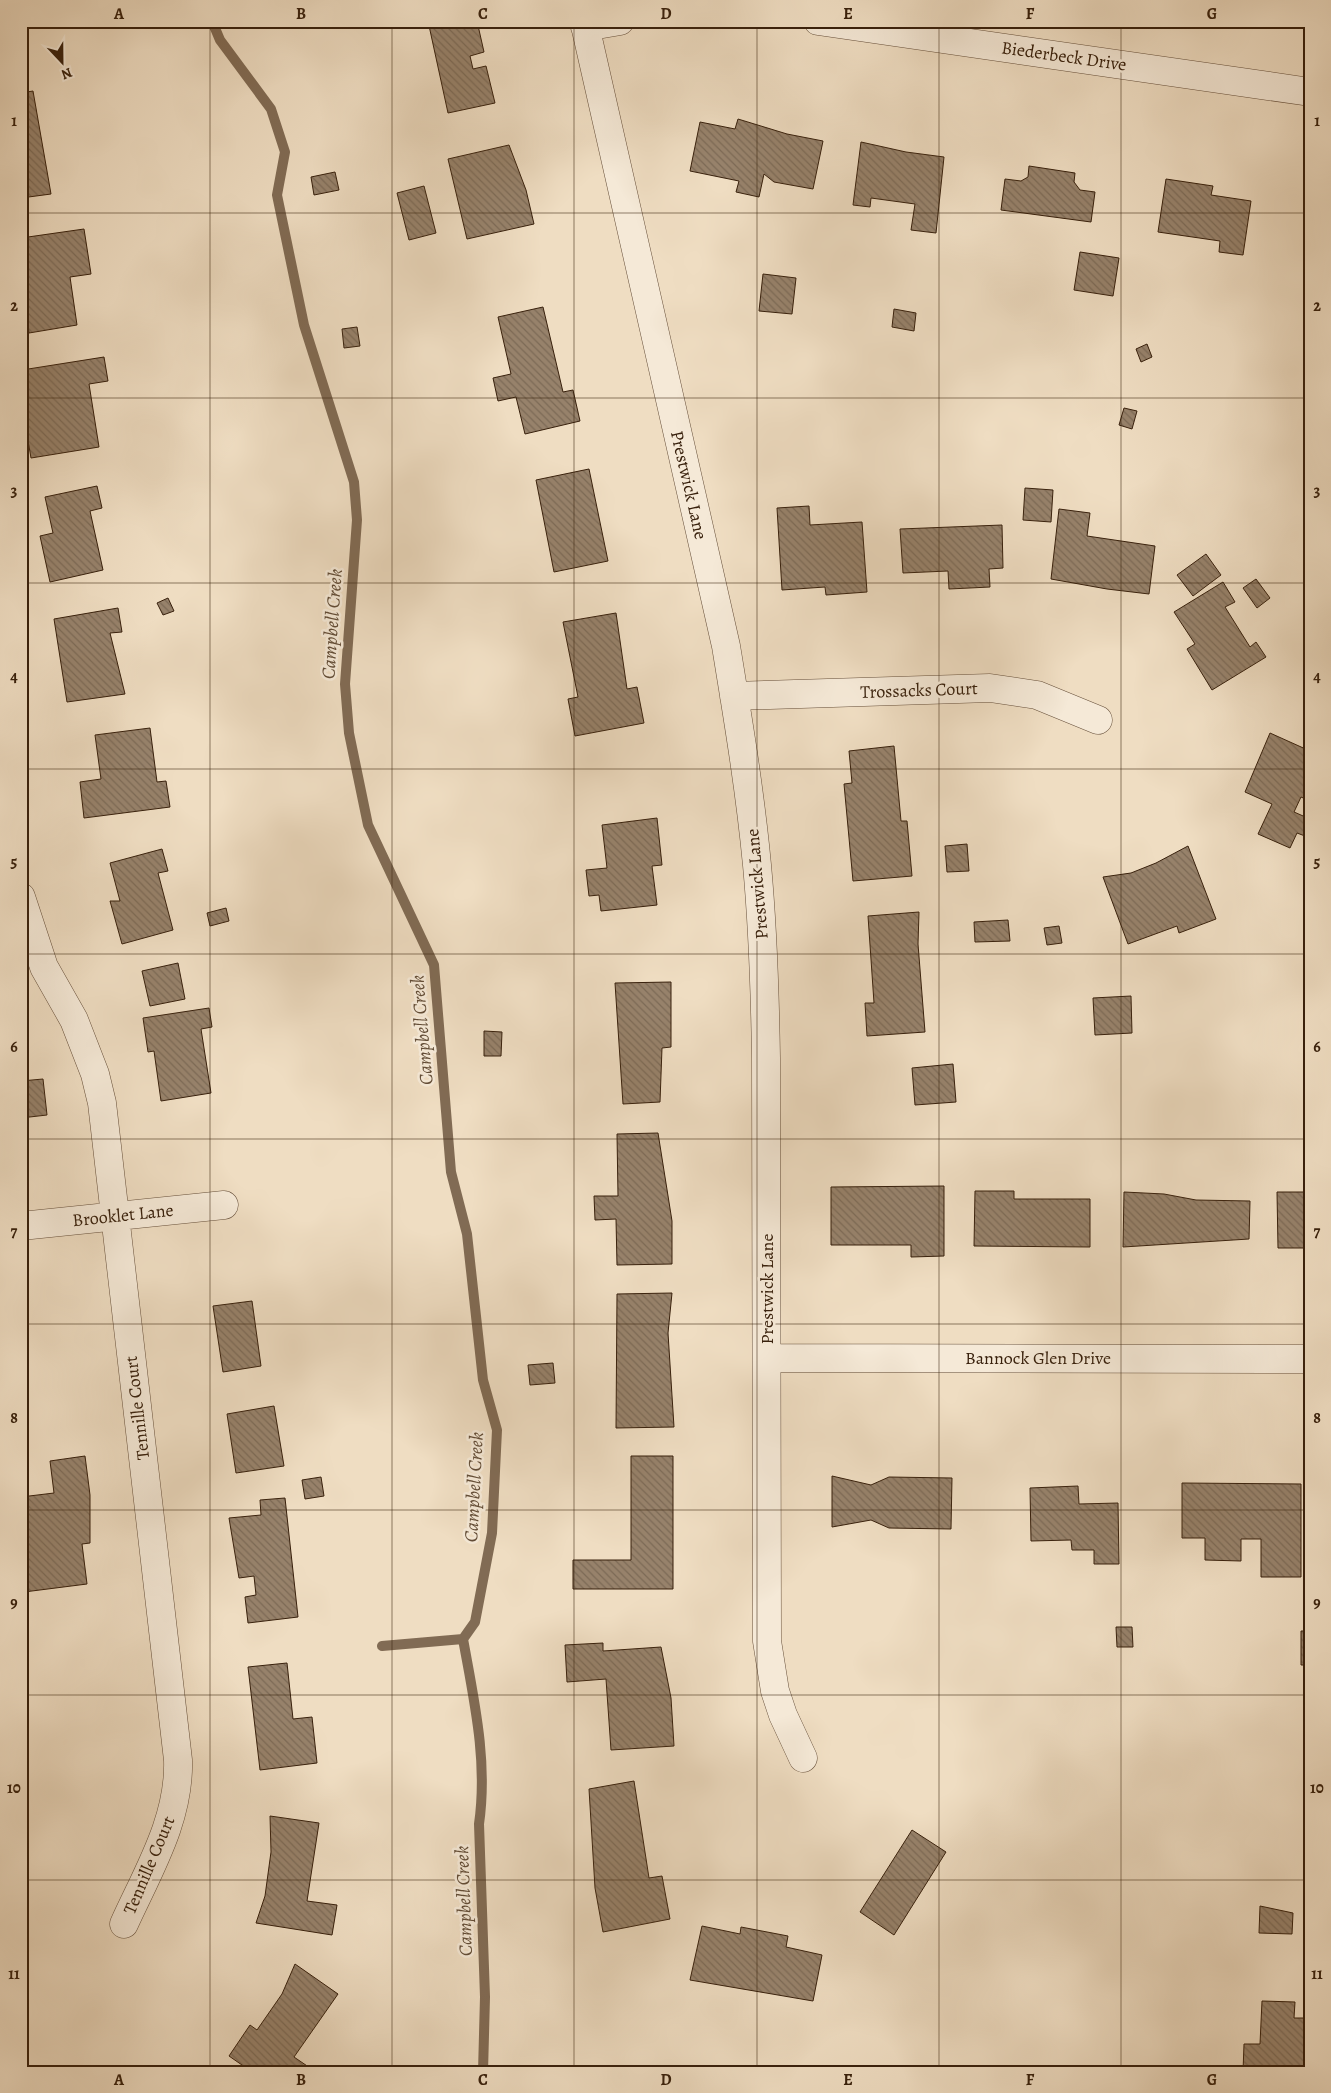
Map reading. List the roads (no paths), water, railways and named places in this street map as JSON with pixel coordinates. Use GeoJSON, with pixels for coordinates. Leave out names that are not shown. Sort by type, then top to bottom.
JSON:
{"type":"FeatureCollection","features":[{"type":"Feature","properties":{"kind":"street"},"geometry":{"type":"LineString","coordinates":[[585,24],[620,21]]}},
{"type":"Feature","properties":{"kind":"street","name":"Biederbeck Drive"},"geometry":{"type":"LineString","coordinates":[[818,21],[1310,92]]}},
{"type":"Feature","properties":{"kind":"street","name":"Prestwick Lane"},"geometry":{"type":"LineString","coordinates":[[585,24],[724,637],[757,865],[764,979],[767,1641],[777,1699],[804,1758]]}},
{"type":"Feature","properties":{"kind":"street","name":"Trossacks Court"},"geometry":{"type":"LineString","coordinates":[[734,696],[990,688],[1037,695],[1098,720]]}},
{"type":"Feature","properties":{"kind":"street","name":"Tennille Court"},"geometry":{"type":"LineString","coordinates":[[21,897],[44,966],[74,1020],[95,1074],[102,1103],[178,1780],[169,1825],[124,1924]]}},
{"type":"Feature","properties":{"kind":"street","name":"Brooklet Lane"},"geometry":{"type":"LineString","coordinates":[[21,1226],[224,1205]]}},
{"type":"Feature","properties":{"kind":"street","name":"Bannock Glen Drive"},"geometry":{"type":"LineString","coordinates":[[767,1358],[1310,1359]]}},
{"type":"Feature","properties":{"kind":"waterway","name":"Campbell Creek"},"geometry":{"type":"LineString","coordinates":[[212,21],[220,40],[271,109],[285,152],[277,195],[304,325],[354,482],[357,520],[345,684],[349,733],[368,825],[434,965],[451,1172],[467,1234],[483,1380],[497,1430],[492,1533],[475,1622],[463,1639],[481,1754],[482,1777],[479,1824],[485,1997],[483,2072]]}},
{"type":"Feature","properties":{"kind":"waterway"},"geometry":{"type":"LineString","coordinates":[[382,1646],[463,1639]]}}]}
